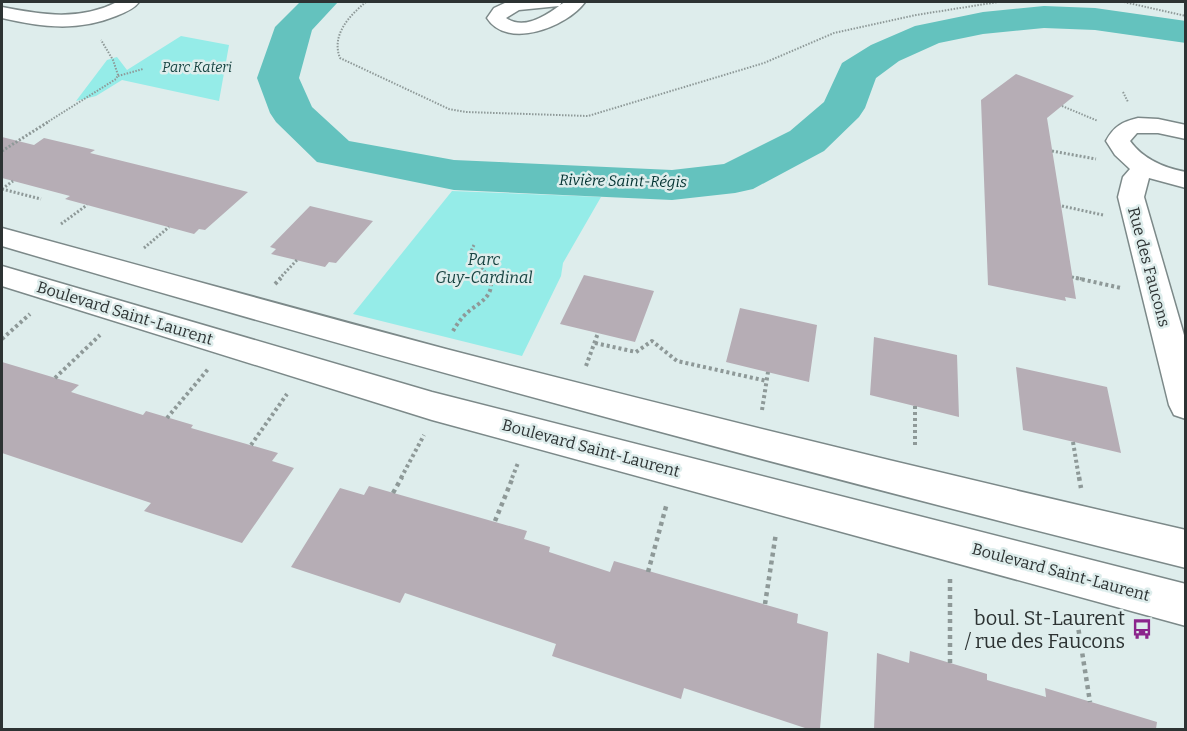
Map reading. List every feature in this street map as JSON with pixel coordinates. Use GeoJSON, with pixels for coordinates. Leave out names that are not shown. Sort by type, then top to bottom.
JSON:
{"type":"FeatureCollection","features":[{"type":"Feature","properties":{"kind":"street"},"geometry":{"type":"LineString","coordinates":[[2,13],[58,23],[92,26],[130,2]]}},
{"type":"Feature","properties":{"kind":"street"},"geometry":{"type":"LineString","coordinates":[[553,2],[507,7],[499,12],[496,18],[506,27],[529,28],[550,21],[576,2]]}},
{"type":"Feature","properties":{"kind":"street"},"geometry":{"type":"LineString","coordinates":[[1185,132],[1138,126],[1126,129],[1120,134],[1118,141],[1123,150],[1146,167],[1185,180]]}},
{"type":"Feature","properties":{"kind":"street","name":"Rue des Faucons"},"geometry":{"type":"LineString","coordinates":[[1146,167],[1136,177],[1131,197],[1185,405]]}},
{"type":"Feature","properties":{"kind":"street"},"geometry":{"type":"LineString","coordinates":[[2,237],[359,340],[518,383],[1185,549]]}},
{"type":"Feature","properties":{"kind":"street","name":"Boulevard Saint-Laurent"},"geometry":{"type":"LineString","coordinates":[[2,276],[432,406],[1185,605]]}},
{"type":"Feature","properties":{"kind":"path"},"geometry":{"type":"LineString","coordinates":[[366,2],[351,16],[336,41],[335,50],[340,58],[449,109],[466,112],[574,116],[608,111],[764,63],[834,33],[916,15],[998,2]]}},
{"type":"Feature","properties":{"kind":"path"},"geometry":{"type":"LineString","coordinates":[[1124,2],[1185,16]]}},
{"type":"Feature","properties":{"kind":"path"},"geometry":{"type":"LineString","coordinates":[[92,26],[113,60],[117,76]]}},
{"type":"Feature","properties":{"kind":"path"},"geometry":{"type":"LineString","coordinates":[[2,151],[117,76],[129,75],[143,69]]}},
{"type":"Feature","properties":{"kind":"path"},"geometry":{"type":"LineString","coordinates":[[1062,106],[1105,124]]}},
{"type":"Feature","properties":{"kind":"path"},"geometry":{"type":"LineString","coordinates":[[1052,152],[1101,160]]}},
{"type":"Feature","properties":{"kind":"path"},"geometry":{"type":"LineString","coordinates":[[2,189],[13,181]]}},
{"type":"Feature","properties":{"kind":"path"},"geometry":{"type":"LineString","coordinates":[[2,189],[41,199]]}},
{"type":"Feature","properties":{"kind":"path"},"geometry":{"type":"LineString","coordinates":[[59,225],[87,205]]}},
{"type":"Feature","properties":{"kind":"path"},"geometry":{"type":"LineString","coordinates":[[1062,206],[1104,215]]}},
{"type":"Feature","properties":{"kind":"path"},"geometry":{"type":"LineString","coordinates":[[142,249],[168,227]]}},
{"type":"Feature","properties":{"kind":"path"},"geometry":{"type":"LineString","coordinates":[[448,338],[470,311],[486,299],[492,287],[490,278],[473,261],[470,253],[474,245]]}},
{"type":"Feature","properties":{"kind":"path"},"geometry":{"type":"LineString","coordinates":[[274,284],[297,260]]}},
{"type":"Feature","properties":{"kind":"path"},"geometry":{"type":"LineString","coordinates":[[1072,277],[1131,290]]}},
{"type":"Feature","properties":{"kind":"path"},"geometry":{"type":"LineString","coordinates":[[2,339],[35,310]]}},
{"type":"Feature","properties":{"kind":"path"},"geometry":{"type":"LineString","coordinates":[[55,378],[103,332]]}},
{"type":"Feature","properties":{"kind":"path"},"geometry":{"type":"LineString","coordinates":[[582,375],[598,333]]}},
{"type":"Feature","properties":{"kind":"path"},"geometry":{"type":"LineString","coordinates":[[595,343],[636,352],[652,341],[677,361],[767,381]]}},
{"type":"Feature","properties":{"kind":"path"},"geometry":{"type":"LineString","coordinates":[[167,418],[211,366]]}},
{"type":"Feature","properties":{"kind":"path"},"geometry":{"type":"LineString","coordinates":[[761,419],[768,372]]}},
{"type":"Feature","properties":{"kind":"path"},"geometry":{"type":"LineString","coordinates":[[251,445],[290,390]]}},
{"type":"Feature","properties":{"kind":"path"},"geometry":{"type":"LineString","coordinates":[[915,406],[915,456]]}},
{"type":"Feature","properties":{"kind":"path"},"geometry":{"type":"LineString","coordinates":[[393,493],[426,431]]}},
{"type":"Feature","properties":{"kind":"path"},"geometry":{"type":"LineString","coordinates":[[1073,442],[1082,497]]}},
{"type":"Feature","properties":{"kind":"path"},"geometry":{"type":"LineString","coordinates":[[495,521],[520,457]]}},
{"type":"Feature","properties":{"kind":"path"},"geometry":{"type":"LineString","coordinates":[[648,572],[669,497]]}},
{"type":"Feature","properties":{"kind":"path"},"geometry":{"type":"LineString","coordinates":[[765,604],[777,526]]}},
{"type":"Feature","properties":{"kind":"path"},"geometry":{"type":"LineString","coordinates":[[950,573],[950,663]]}},
{"type":"Feature","properties":{"kind":"path"},"geometry":{"type":"LineString","coordinates":[[1075,608],[1090,702]]}},
{"type":"Feature","properties":{"kind":"green space","name":"Parc Kateri"},"geometry":{"type":"Polygon","coordinates":[[[181,36],[229,45],[219,101],[122,80],[96,96],[76,101],[107,60],[117,57],[127,70],[181,36]]]}},
{"type":"Feature","properties":{"kind":"green space","name":"Parc Guy-Cardinal"},"geometry":{"type":"Polygon","coordinates":[[[452,191],[601,197],[563,263],[561,276],[522,356],[353,314],[452,191]]]}},
{"type":"Feature","properties":{"kind":"building"},"geometry":{"type":"Polygon","coordinates":[[[1016,74],[1074,96],[1047,118],[1076,299],[1065,297],[1066,301],[988,285],[981,100],[1016,74]]]}},
{"type":"Feature","properties":{"kind":"building"},"geometry":{"type":"Polygon","coordinates":[[[2,137],[34,145],[44,138],[95,150],[90,153],[248,192],[205,230],[199,229],[194,234],[65,199],[70,196],[2,178],[2,137]]]}},
{"type":"Feature","properties":{"kind":"building"},"geometry":{"type":"Polygon","coordinates":[[[310,206],[373,221],[336,263],[329,262],[325,267],[271,254],[276,249],[270,247],[310,206]]]}},
{"type":"Feature","properties":{"kind":"building"},"geometry":{"type":"Polygon","coordinates":[[[584,275],[654,291],[635,342],[560,324],[584,275]]]}},
{"type":"Feature","properties":{"kind":"building"},"geometry":{"type":"Polygon","coordinates":[[[740,308],[817,325],[809,382],[726,362],[740,308]]]}},
{"type":"Feature","properties":{"kind":"building"},"geometry":{"type":"Polygon","coordinates":[[[874,337],[957,355],[959,417],[870,395],[874,337]]]}},
{"type":"Feature","properties":{"kind":"building"},"geometry":{"type":"Polygon","coordinates":[[[2,362],[79,385],[71,392],[143,415],[146,411],[193,425],[191,428],[278,453],[272,461],[294,468],[242,543],[144,511],[151,503],[2,453],[2,362]]]}},
{"type":"Feature","properties":{"kind":"building"},"geometry":{"type":"Polygon","coordinates":[[[1016,367],[1107,387],[1121,453],[1023,430],[1016,367]]]}},
{"type":"Feature","properties":{"kind":"building"},"geometry":{"type":"Polygon","coordinates":[[[369,486],[527,531],[524,539],[550,547],[549,552],[610,572],[614,561],[798,614],[797,623],[828,632],[820,729],[808,729],[684,688],[681,699],[552,656],[556,644],[405,593],[400,603],[291,567],[340,488],[364,495],[369,486]]]}},
{"type":"Feature","properties":{"kind":"building"},"geometry":{"type":"Polygon","coordinates":[[[910,651],[987,674],[987,680],[1046,697],[1045,688],[1157,722],[1156,729],[874,729],[877,653],[909,663],[910,651]]]}},
{"type":"Feature","properties":{"kind":"waterway","name":"Rivière Saint-Régis"},"geometry":{"type":"LineString","coordinates":[[320,2],[294,27],[278,78],[292,113],[334,152],[454,175],[672,185],[735,178],[807,141],[843,108],[857,72],[885,53],[928,34],[983,23],[1044,17],[1095,19],[1186,32]]}},
{"type":"Feature","properties":{"kind":"place","name":"boul. St-Laurent / rue des Faucons"},"geometry":{"type":"Point","coordinates":[1142,629]}}]}
